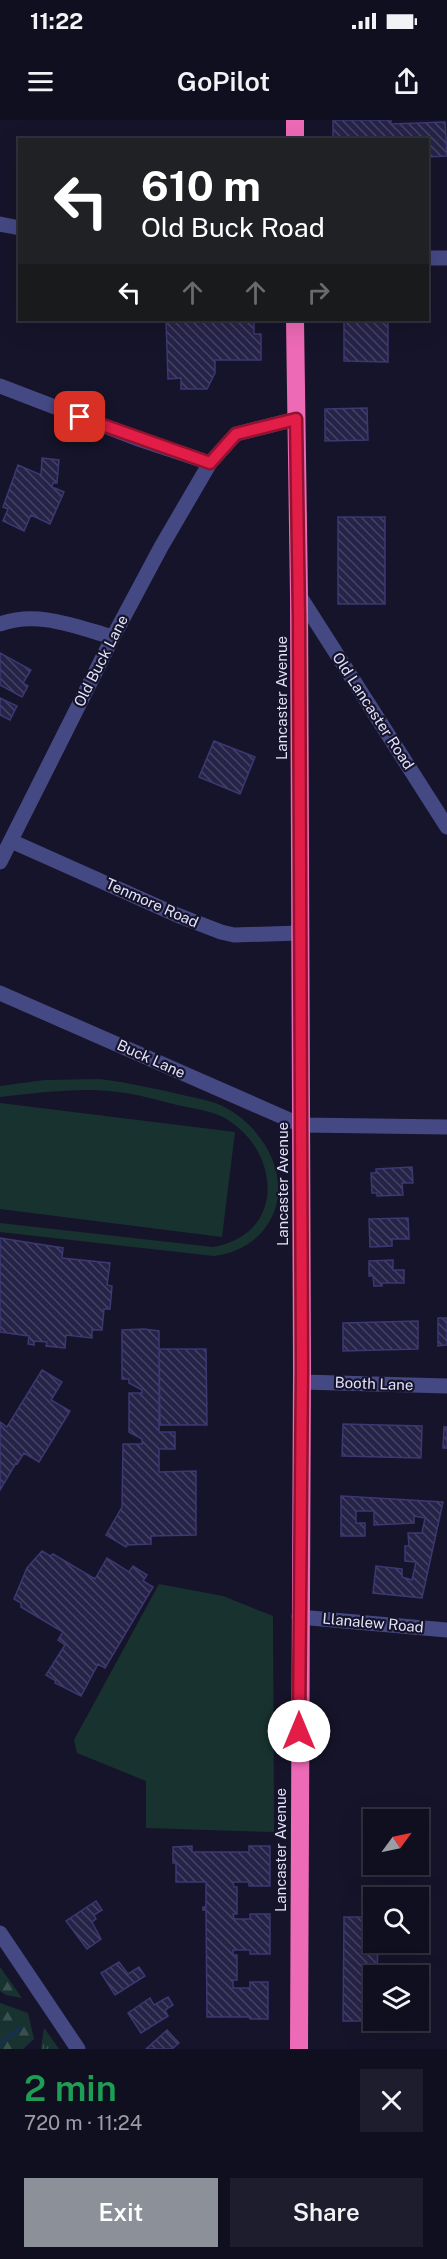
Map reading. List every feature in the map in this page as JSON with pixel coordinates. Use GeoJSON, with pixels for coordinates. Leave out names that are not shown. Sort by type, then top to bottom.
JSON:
{"type":"FeatureCollection","features":[{"type":"Feature","properties":{"kind":"highway"},"geometry":{"type":"LineString","coordinates":[[295,120],[295,138]]}},
{"type":"Feature","properties":{"kind":"highway","name":"Lancaster Avenue"},"geometry":{"type":"LineString","coordinates":[[295,321],[299,596],[302,1382],[298,2049]]}},
{"type":"Feature","properties":{"kind":"street"},"geometry":{"type":"LineString","coordinates":[[0,224],[18,228]]}},
{"type":"Feature","properties":{"kind":"street"},"geometry":{"type":"LineString","coordinates":[[429,258],[447,258]]}},
{"type":"Feature","properties":{"kind":"street"},"geometry":{"type":"LineString","coordinates":[[0,386],[141,440],[210,463]]}},
{"type":"Feature","properties":{"kind":"street","name":"Old Buck Lane"},"geometry":{"type":"LineString","coordinates":[[0,862],[112,638],[210,463],[236,434],[296,419]]}},
{"type":"Feature","properties":{"kind":"street","name":"Old Lancaster Road"},"geometry":{"type":"LineString","coordinates":[[299,596],[447,827]]}},
{"type":"Feature","properties":{"kind":"street"},"geometry":{"type":"LineString","coordinates":[[0,624],[25,618],[54,621],[112,638]]}},
{"type":"Feature","properties":{"kind":"street","name":"Tenmore Road"},"geometry":{"type":"LineString","coordinates":[[11,841],[177,915],[221,932],[234,935],[300,933]]}},
{"type":"Feature","properties":{"kind":"street","name":"Buck Lane"},"geometry":{"type":"LineString","coordinates":[[0,993],[301,1125]]}},
{"type":"Feature","properties":{"kind":"street"},"geometry":{"type":"LineString","coordinates":[[301,1125],[447,1127]]}},
{"type":"Feature","properties":{"kind":"street","name":"Booth Lane"},"geometry":{"type":"LineString","coordinates":[[302,1382],[447,1386]]}},
{"type":"Feature","properties":{"kind":"street","name":"Llanalew Road"},"geometry":{"type":"LineString","coordinates":[[299,1617],[447,1630]]}},
{"type":"Feature","properties":{"kind":"street"},"geometry":{"type":"LineString","coordinates":[[0,1933],[78,2049]]}},
{"type":"Feature","properties":{"kind":"green space"},"geometry":{"type":"Polygon","coordinates":[[[100,1079],[207,1100],[241,1118],[255,1131],[266,1146],[274,1163],[278,1180],[278,1198],[273,1216],[262,1232],[240,1248],[214,1256],[0,1232],[0,1223],[213,1247],[238,1239],[255,1225],[264,1208],[268,1188],[264,1167],[255,1147],[241,1130],[221,1116],[140,1096],[103,1091],[59,1091],[0,1097],[0,1086],[45,1080],[100,1079]]]}},
{"type":"Feature","properties":{"kind":"green space"},"geometry":{"type":"Polygon","coordinates":[[[0,1103],[235,1132],[222,1237],[0,1209],[0,1103]]]}},
{"type":"Feature","properties":{"kind":"green space"},"geometry":{"type":"Polygon","coordinates":[[[159,1584],[223,1596],[273,1616],[274,1832],[146,1828],[146,1781],[77,1753],[74,1740],[159,1584]]]}},
{"type":"Feature","properties":{"kind":"green space"},"geometry":{"type":"Polygon","coordinates":[[[0,1967],[22,1998],[6,1995],[0,1991],[0,1967]]]}},
{"type":"Feature","properties":{"kind":"green space"},"geometry":{"type":"Polygon","coordinates":[[[0,2003],[28,2013],[34,2039],[23,2049],[0,2049],[0,2003]]]}},
{"type":"Feature","properties":{"kind":"green space"},"geometry":{"type":"Polygon","coordinates":[[[44,2028],[59,2049],[41,2049],[44,2028]]]}},
{"type":"Feature","properties":{"kind":"building"},"geometry":{"type":"Polygon","coordinates":[[[333,120],[391,120],[391,124],[445,122],[447,156],[429,157],[429,138],[333,138],[333,120]]]}},
{"type":"Feature","properties":{"kind":"building"},"geometry":{"type":"Polygon","coordinates":[[[166,321],[254,321],[254,334],[261,334],[261,360],[215,360],[215,373],[207,389],[181,389],[181,378],[168,379],[166,321]]]}},
{"type":"Feature","properties":{"kind":"building"},"geometry":{"type":"Polygon","coordinates":[[[344,321],[388,321],[388,362],[344,361],[344,321]]]}},
{"type":"Feature","properties":{"kind":"building"},"geometry":{"type":"Polygon","coordinates":[[[367,408],[368,440],[325,441],[325,409],[367,408]]]}},
{"type":"Feature","properties":{"kind":"building"},"geometry":{"type":"Polygon","coordinates":[[[42,458],[59,460],[57,483],[53,483],[52,487],[64,492],[50,524],[31,515],[24,531],[3,521],[8,509],[3,507],[18,465],[41,475],[42,458]]]}},
{"type":"Feature","properties":{"kind":"building"},"geometry":{"type":"Polygon","coordinates":[[[338,517],[385,517],[385,604],[338,604],[338,517]]]}},
{"type":"Feature","properties":{"kind":"building"},"geometry":{"type":"Polygon","coordinates":[[[0,653],[31,670],[23,683],[28,686],[22,697],[0,685],[0,653]]]}},
{"type":"Feature","properties":{"kind":"building"},"geometry":{"type":"Polygon","coordinates":[[[0,698],[17,706],[10,720],[0,715],[0,698]]]}},
{"type":"Feature","properties":{"kind":"building"},"geometry":{"type":"Polygon","coordinates":[[[214,741],[255,757],[240,794],[199,777],[214,741]]]}},
{"type":"Feature","properties":{"kind":"building"},"geometry":{"type":"Polygon","coordinates":[[[412,1167],[413,1183],[402,1183],[403,1195],[377,1196],[377,1193],[372,1193],[371,1173],[376,1173],[376,1169],[412,1167]]]}},
{"type":"Feature","properties":{"kind":"building"},"geometry":{"type":"Polygon","coordinates":[[[408,1218],[409,1239],[392,1239],[392,1246],[370,1247],[369,1219],[408,1218]]]}},
{"type":"Feature","properties":{"kind":"building"},"geometry":{"type":"Polygon","coordinates":[[[0,1238],[63,1248],[62,1258],[110,1263],[107,1285],[112,1286],[110,1309],[104,1309],[102,1330],[92,1330],[92,1338],[66,1335],[65,1348],[46,1346],[47,1342],[34,1341],[34,1345],[28,1344],[29,1336],[0,1332],[0,1238]]]}},
{"type":"Feature","properties":{"kind":"building"},"geometry":{"type":"Polygon","coordinates":[[[393,1260],[393,1270],[404,1270],[404,1283],[382,1283],[382,1286],[374,1286],[373,1276],[369,1276],[369,1261],[393,1260]]]}},
{"type":"Feature","properties":{"kind":"building"},"geometry":{"type":"Polygon","coordinates":[[[438,1318],[447,1318],[447,1345],[438,1346],[438,1318]]]}},
{"type":"Feature","properties":{"kind":"building"},"geometry":{"type":"Polygon","coordinates":[[[418,1321],[418,1349],[343,1351],[343,1323],[418,1321]]]}},
{"type":"Feature","properties":{"kind":"building"},"geometry":{"type":"Polygon","coordinates":[[[122,1330],[159,1331],[159,1432],[175,1432],[175,1449],[159,1449],[159,1472],[196,1471],[196,1535],[151,1536],[151,1544],[127,1545],[126,1547],[106,1535],[122,1507],[123,1444],[142,1444],[142,1439],[129,1432],[129,1393],[142,1393],[142,1390],[129,1383],[129,1379],[122,1379],[122,1330]]]}},
{"type":"Feature","properties":{"kind":"building"},"geometry":{"type":"Polygon","coordinates":[[[159,1349],[206,1349],[207,1425],[160,1425],[159,1349]]]}},
{"type":"Feature","properties":{"kind":"building"},"geometry":{"type":"Polygon","coordinates":[[[42,1370],[62,1382],[51,1400],[70,1411],[39,1462],[24,1453],[0,1490],[0,1422],[7,1427],[42,1370]]]}},
{"type":"Feature","properties":{"kind":"building"},"geometry":{"type":"Polygon","coordinates":[[[343,1424],[422,1426],[421,1458],[342,1456],[343,1424]]]}},
{"type":"Feature","properties":{"kind":"building"},"geometry":{"type":"Polygon","coordinates":[[[444,1427],[447,1427],[447,1448],[443,1448],[444,1427]]]}},
{"type":"Feature","properties":{"kind":"building"},"geometry":{"type":"Polygon","coordinates":[[[341,1496],[443,1502],[422,1598],[373,1593],[376,1566],[402,1569],[402,1577],[412,1580],[416,1562],[405,1561],[405,1546],[409,1546],[408,1533],[422,1533],[425,1518],[414,1516],[414,1523],[374,1525],[374,1511],[356,1511],[356,1523],[365,1523],[365,1536],[341,1536],[341,1496]]]}},
{"type":"Feature","properties":{"kind":"building"},"geometry":{"type":"Polygon","coordinates":[[[42,1551],[50,1556],[53,1554],[95,1579],[107,1558],[129,1572],[133,1566],[147,1575],[143,1581],[153,1587],[105,1668],[98,1664],[81,1696],[55,1683],[56,1681],[46,1675],[65,1645],[58,1640],[63,1632],[21,1607],[21,1603],[14,1599],[27,1568],[42,1551]]]}},
{"type":"Feature","properties":{"kind":"building"},"geometry":{"type":"Polygon","coordinates":[[[192,1846],[192,1852],[249,1852],[249,1846],[270,1846],[270,1886],[249,1886],[249,1882],[233,1882],[234,1887],[237,1887],[237,1914],[233,1914],[234,1919],[250,1919],[250,1914],[270,1914],[270,1954],[250,1954],[250,1950],[233,1950],[233,1955],[237,1955],[237,1980],[233,1980],[233,1988],[250,1988],[250,1982],[268,1982],[268,2019],[207,2017],[206,1910],[203,1910],[203,1907],[206,1907],[206,1882],[176,1882],[176,1863],[173,1863],[173,1847],[192,1846]]]}},
{"type":"Feature","properties":{"kind":"building"},"geometry":{"type":"Polygon","coordinates":[[[96,1901],[102,1910],[94,1915],[96,1919],[92,1922],[101,1939],[87,1949],[66,1921],[96,1901]]]}},
{"type":"Feature","properties":{"kind":"building"},"geometry":{"type":"Polygon","coordinates":[[[344,1917],[363,1917],[363,1953],[378,1953],[377,1965],[363,1965],[363,2021],[343,2021],[344,1917]]]}},
{"type":"Feature","properties":{"kind":"building"},"geometry":{"type":"Polygon","coordinates":[[[119,1962],[128,1974],[139,1967],[145,1976],[115,1995],[101,1973],[119,1962]]]}},
{"type":"Feature","properties":{"kind":"building"},"geometry":{"type":"Polygon","coordinates":[[[168,1997],[173,2005],[165,2010],[168,2016],[141,2033],[128,2013],[150,1998],[154,2005],[168,1997]]]}},
{"type":"Feature","properties":{"kind":"building"},"geometry":{"type":"Polygon","coordinates":[[[167,2030],[179,2043],[172,2049],[146,2049],[167,2030]]]}},
{"type":"Feature","properties":{"kind":"waterway"},"geometry":{"type":"LineString","coordinates":[[0,2044],[20,2028]]}},
{"type":"Feature","properties":{"kind":"route"},"geometry":{"type":"LineString","coordinates":[[80,417],[210,463],[236,434],[296,419],[302,1369],[299,1731]]}}]}
